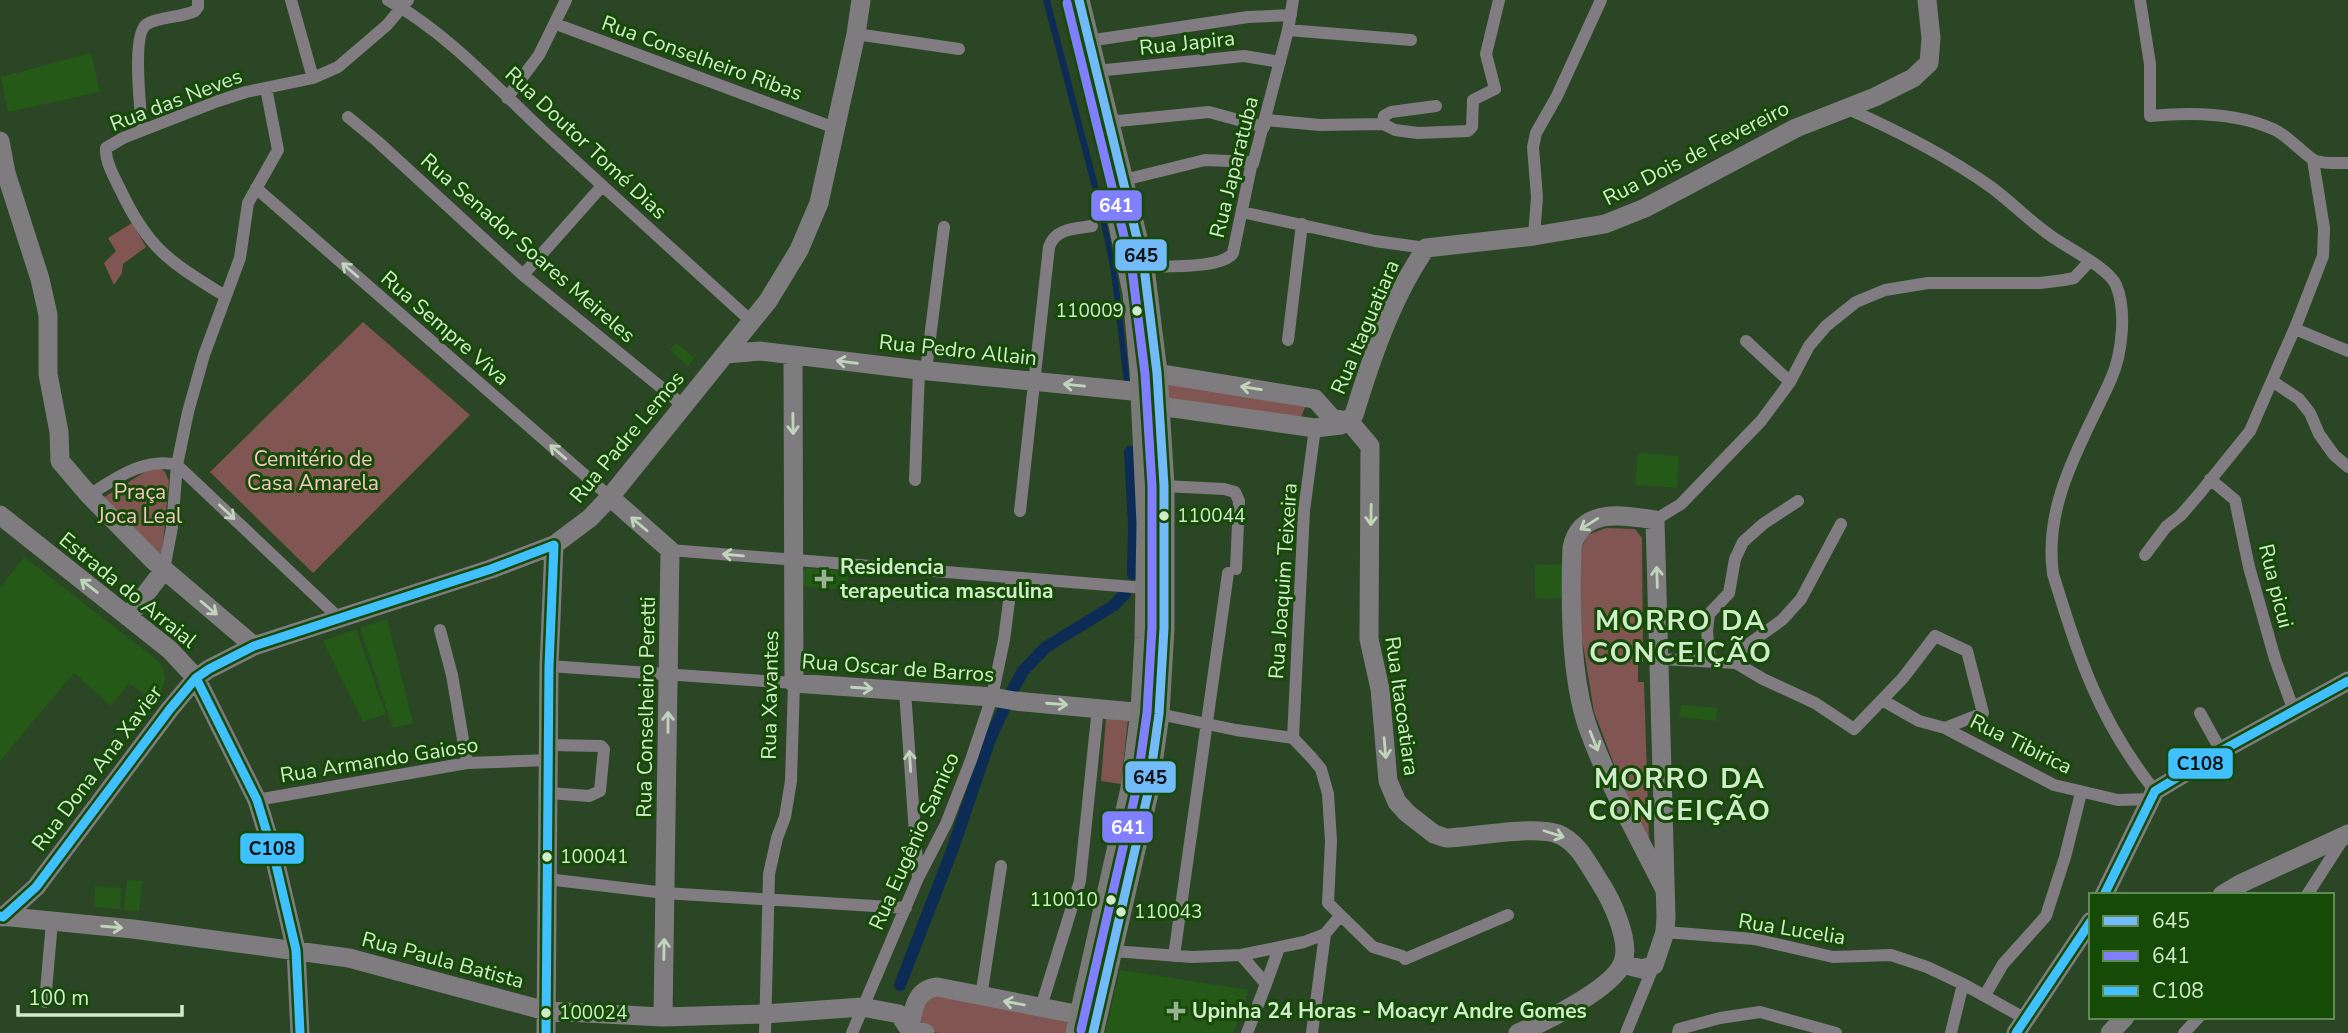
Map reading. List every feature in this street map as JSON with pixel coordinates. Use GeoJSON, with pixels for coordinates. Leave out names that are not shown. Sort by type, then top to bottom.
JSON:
{"type":"FeatureCollection","features":[{"type":"Feature","properties":{"kind":"main road"},"geometry":{"type":"LineString","coordinates":[[1068,0],[1121,234],[1150,387],[1164,486],[1164,628],[1151,716],[1131,788],[1084,1029]]}},
{"type":"Feature","properties":{"kind":"main road"},"geometry":{"type":"LineString","coordinates":[[1079,0],[1144,267],[1150,387],[1146,588],[1151,716],[1148,793],[1113,951],[1084,1029]]}},
{"type":"Feature","properties":{"kind":"street"},"geometry":{"type":"LineString","coordinates":[[142,130],[139,94],[140,34],[148,23],[195,11],[198,8],[198,0]]}},
{"type":"Feature","properties":{"kind":"street"},"geometry":{"type":"LineString","coordinates":[[291,0],[313,78]]}},
{"type":"Feature","properties":{"kind":"street","name":"Rua Doutor Tomé Dias"},"geometry":{"type":"LineString","coordinates":[[388,0],[405,4],[463,55],[752,322]]}},
{"type":"Feature","properties":{"kind":"street"},"geometry":{"type":"LineString","coordinates":[[507,98],[539,55],[556,24],[565,0]]}},
{"type":"Feature","properties":{"kind":"street","name":"Rua Padre Lemos"},"geometry":{"type":"LineString","coordinates":[[196,678],[216,664],[254,646],[491,569],[554,545],[590,518],[752,322],[794,258],[815,215],[856,34],[861,0]]}},
{"type":"Feature","properties":{"kind":"street"},"geometry":{"type":"LineString","coordinates":[[1068,0],[1131,236],[1139,275],[1149,369],[1146,368],[1129,237],[1068,0]]}},
{"type":"Feature","properties":{"kind":"street","name":"Rua Japaratuba"},"geometry":{"type":"LineString","coordinates":[[1144,267],[1217,263],[1226,260],[1233,253],[1252,162],[1253,164],[1265,124],[1293,0]]}},
{"type":"Feature","properties":{"kind":"street"},"geometry":{"type":"LineString","coordinates":[[1108,122],[1209,113],[1265,124],[1383,124],[1408,132],[1463,133],[1471,130],[1473,100],[1490,93],[1495,87],[1486,54],[1499,0]]}},
{"type":"Feature","properties":{"kind":"street"},"geometry":{"type":"LineString","coordinates":[[1534,236],[1537,197],[1533,147],[1536,133],[1557,96],[1601,0]]}},
{"type":"Feature","properties":{"kind":"street","name":"Rua Dois de Fevereiro"},"geometry":{"type":"LineString","coordinates":[[1242,212],[1375,241],[1426,248],[1534,236],[1605,224],[1633,213],[1796,128],[1913,78],[1927,66],[1931,37],[1927,0]]}},
{"type":"Feature","properties":{"kind":"street"},"geometry":{"type":"LineString","coordinates":[[2140,0],[2150,64],[2150,116],[2179,113],[2246,120],[2274,129],[2288,137],[2313,160],[2348,163]]}},
{"type":"Feature","properties":{"kind":"street","name":"Rua das Neves"},"geometry":{"type":"LineString","coordinates":[[225,296],[186,272],[151,243],[135,220],[106,154],[108,145],[218,101],[313,78],[338,67],[358,52],[405,4]]}},
{"type":"Feature","properties":{"kind":"street"},"geometry":{"type":"LineString","coordinates":[[1088,41],[1248,17],[1291,15]]}},
{"type":"Feature","properties":{"kind":"street","name":"Rua Conselheiro Ribas"},"geometry":{"type":"LineString","coordinates":[[556,24],[835,128]]}},
{"type":"Feature","properties":{"kind":"street"},"geometry":{"type":"LineString","coordinates":[[1288,30],[1410,40]]}},
{"type":"Feature","properties":{"kind":"street"},"geometry":{"type":"LineString","coordinates":[[856,34],[959,49]]}},
{"type":"Feature","properties":{"kind":"street","name":"Rua Japira"},"geometry":{"type":"LineString","coordinates":[[1096,71],[1244,57],[1280,62]]}},
{"type":"Feature","properties":{"kind":"street","name":"Rua das Neves"},"geometry":{"type":"LineString","coordinates":[[164,570],[172,527],[177,465],[188,412],[240,258],[248,203],[278,150],[266,88]]}},
{"type":"Feature","properties":{"kind":"street"},"geometry":{"type":"LineString","coordinates":[[1383,124],[1384,116],[1391,112],[1436,106]]}},
{"type":"Feature","properties":{"kind":"street"},"geometry":{"type":"LineString","coordinates":[[1846,108],[1893,128],[1975,177],[2114,281],[2117,286],[2122,325],[2121,348],[2111,377],[2059,492],[2051,533],[2050,558],[2089,684],[2122,747],[2152,795]]}},
{"type":"Feature","properties":{"kind":"street","name":"Rua Senador Soares Meireles"},"geometry":{"type":"LineString","coordinates":[[348,117],[523,275],[684,406]]}},
{"type":"Feature","properties":{"kind":"street"},"geometry":{"type":"LineString","coordinates":[[0,141],[6,173],[48,315],[50,385],[59,432],[60,461],[89,495],[164,570],[254,646]]}},
{"type":"Feature","properties":{"kind":"street"},"geometry":{"type":"LineString","coordinates":[[1124,180],[1206,160],[1252,162]]}},
{"type":"Feature","properties":{"kind":"street"},"geometry":{"type":"LineString","coordinates":[[2145,555],[2250,431],[2295,329],[2323,256],[2324,228],[2313,160]]}},
{"type":"Feature","properties":{"kind":"street"},"geometry":{"type":"LineString","coordinates":[[523,275],[602,186]]}},
{"type":"Feature","properties":{"kind":"street","name":"Rua Sempre Viva"},"geometry":{"type":"LineString","coordinates":[[256,188],[610,497]]}},
{"type":"Feature","properties":{"kind":"street"},"geometry":{"type":"LineString","coordinates":[[1288,340],[1302,223]]}},
{"type":"Feature","properties":{"kind":"street"},"geometry":{"type":"LineString","coordinates":[[1020,511],[1049,247],[1055,234],[1092,226]]}},
{"type":"Feature","properties":{"kind":"street"},"geometry":{"type":"LineString","coordinates":[[915,480],[922,370],[944,227]]}},
{"type":"Feature","properties":{"kind":"street","name":"Rua Itaguatiara"},"geometry":{"type":"LineString","coordinates":[[1347,421],[1354,415],[1394,307],[1416,262],[1426,248]]}},
{"type":"Feature","properties":{"kind":"street"},"geometry":{"type":"LineString","coordinates":[[1665,890],[1622,804],[1587,723],[1575,655],[1571,602],[1574,538],[1582,527],[1594,519],[1634,517],[1655,520],[1671,512],[1761,421],[1790,382],[1809,346],[1826,326],[1856,302],[1877,292],[1937,282],[2040,283],[2064,280],[2074,278],[2089,262]]}},
{"type":"Feature","properties":{"kind":"street"},"geometry":{"type":"LineString","coordinates":[[752,322],[758,345],[769,353]]}},
{"type":"Feature","properties":{"kind":"street"},"geometry":{"type":"LineString","coordinates":[[2295,329],[2348,351]]}},
{"type":"Feature","properties":{"kind":"street"},"geometry":{"type":"LineString","coordinates":[[1746,341],[1790,382]]}},
{"type":"Feature","properties":{"kind":"street","name":"Rua Pedro Allain"},"geometry":{"type":"LineString","coordinates":[[726,354],[752,351],[1033,381],[1150,387]]}},
{"type":"Feature","properties":{"kind":"street","name":"Rua Xavantes"},"geometry":{"type":"LineString","coordinates":[[765,1024],[769,874],[785,817],[791,781],[795,560],[793,355]]}},
{"type":"Feature","properties":{"kind":"street"},"geometry":{"type":"LineString","coordinates":[[2272,381],[2299,398],[2310,413],[2319,434],[2348,467]]}},
{"type":"Feature","properties":{"kind":"street"},"geometry":{"type":"LineString","coordinates":[[1150,387],[1158,600],[1154,685],[1147,683],[1152,592],[1146,390],[1150,387],[1318,400],[1315,428]]}},
{"type":"Feature","properties":{"kind":"street"},"geometry":{"type":"LineString","coordinates":[[1150,387],[1315,428],[1338,426],[1347,421]]}},
{"type":"Feature","properties":{"kind":"street","name":"Rua Itacoatiara"},"geometry":{"type":"LineString","coordinates":[[1318,400],[1332,418],[1347,421],[1370,446],[1369,639],[1380,690],[1387,775],[1391,792],[1417,822],[1434,834],[1446,838],[1546,830],[1569,840],[1603,886],[1613,906],[1625,951],[1622,964]]}},
{"type":"Feature","properties":{"kind":"street","name":"Rua Joaquim Teixeira"},"geometry":{"type":"LineString","coordinates":[[1293,738],[1304,511],[1315,428]]}},
{"type":"Feature","properties":{"kind":"street"},"geometry":{"type":"LineString","coordinates":[[89,495],[136,468],[162,463],[177,465],[339,618]]}},
{"type":"Feature","properties":{"kind":"street","name":"Rua picui"},"geometry":{"type":"LineString","coordinates":[[2210,479],[2235,500],[2249,567],[2275,659],[2294,711]]}},
{"type":"Feature","properties":{"kind":"street"},"geometry":{"type":"LineString","coordinates":[[1164,486],[1224,489],[1235,492],[1239,501],[1232,571],[1174,956]]}},
{"type":"Feature","properties":{"kind":"street"},"geometry":{"type":"LineString","coordinates":[[610,497],[670,550],[1146,588]]}},
{"type":"Feature","properties":{"kind":"street"},"geometry":{"type":"LineString","coordinates":[[1710,661],[1707,631],[1709,614],[1729,593],[1735,559],[1744,542],[1763,524],[1798,501]]}},
{"type":"Feature","properties":{"kind":"street","name":"Estrada do Arraial"},"geometry":{"type":"LineString","coordinates":[[0,515],[170,650],[196,678],[257,800],[274,856],[296,950],[300,1033]]}},
{"type":"Feature","properties":{"kind":"street"},"geometry":{"type":"LineString","coordinates":[[1626,1033],[1665,932],[1655,520]]}},
{"type":"Feature","properties":{"kind":"street"},"geometry":{"type":"LineString","coordinates":[[1736,663],[1743,648],[1782,620],[1801,599],[1841,524]]}},
{"type":"Feature","properties":{"kind":"street"},"geometry":{"type":"LineString","coordinates":[[546,1033],[549,666],[554,545]]}},
{"type":"Feature","properties":{"kind":"street","name":"Rua Conselheiro Peretti"},"geometry":{"type":"LineString","coordinates":[[663,1025],[670,550]]}},
{"type":"Feature","properties":{"kind":"street"},"geometry":{"type":"LineString","coordinates":[[128,617],[164,570]]}},
{"type":"Feature","properties":{"kind":"street","name":"Rua Eugênio Samico"},"geometry":{"type":"LineString","coordinates":[[852,1033],[870,1008],[918,878],[946,824],[1002,699],[1004,640],[1012,578]]}},
{"type":"Feature","properties":{"kind":"street"},"geometry":{"type":"LineString","coordinates":[[440,629],[452,676],[467,762]]}},
{"type":"Feature","properties":{"kind":"street"},"geometry":{"type":"LineString","coordinates":[[1660,659],[1736,663],[1815,703],[1854,729],[1903,678],[1935,636],[1967,652],[1983,713],[1945,728]]}},
{"type":"Feature","properties":{"kind":"street","name":"Rua Oscar de Barros"},"geometry":{"type":"LineString","coordinates":[[549,666],[1002,699],[1098,707],[1151,716]]}},
{"type":"Feature","properties":{"kind":"street","name":"Rua Dona Ana Xavier"},"geometry":{"type":"LineString","coordinates":[[2,917],[36,887],[196,678]]}},
{"type":"Feature","properties":{"kind":"street"},"geometry":{"type":"LineString","coordinates":[[2106,893],[2152,795],[2221,751],[2348,681]]}},
{"type":"Feature","properties":{"kind":"street"},"geometry":{"type":"LineString","coordinates":[[905,691],[918,878]]}},
{"type":"Feature","properties":{"kind":"street","name":"Rua Tibirica"},"geometry":{"type":"LineString","coordinates":[[1882,700],[1919,721],[1945,728],[2018,764],[2054,785],[2118,800],[2152,795]]}},
{"type":"Feature","properties":{"kind":"street"},"geometry":{"type":"LineString","coordinates":[[1041,1007],[1080,881],[1098,707]]}},
{"type":"Feature","properties":{"kind":"street"},"geometry":{"type":"LineString","coordinates":[[2200,713],[2221,751]]}},
{"type":"Feature","properties":{"kind":"street"},"geometry":{"type":"LineString","coordinates":[[1151,716],[1134,832],[1099,988],[1090,985],[1131,816],[1145,720],[1151,716],[1293,738],[1321,769],[1326,780],[1331,841],[1328,903],[1373,947],[1405,959],[1508,915]]}},
{"type":"Feature","properties":{"kind":"street","name":"Rua Armando Gaioso"},"geometry":{"type":"LineString","coordinates":[[257,800],[467,762],[601,746],[604,749],[600,791],[589,796],[549,793]]}},
{"type":"Feature","properties":{"kind":"street"},"geometry":{"type":"LineString","coordinates":[[1985,995],[2003,964],[2046,916],[2065,857],[2081,793]]}},
{"type":"Feature","properties":{"kind":"street"},"geometry":{"type":"LineString","coordinates":[[2225,893],[2346,835]]}},
{"type":"Feature","properties":{"kind":"street"},"geometry":{"type":"LineString","coordinates":[[2308,893],[2346,835]]}},
{"type":"Feature","properties":{"kind":"street"},"geometry":{"type":"LineString","coordinates":[[981,997],[1001,866]]}},
{"type":"Feature","properties":{"kind":"street"},"geometry":{"type":"LineString","coordinates":[[547,878],[665,893],[906,908]]}},
{"type":"Feature","properties":{"kind":"street"},"geometry":{"type":"LineString","coordinates":[[36,887],[37,907],[48,921],[45,1002]]}},
{"type":"Feature","properties":{"kind":"street"},"geometry":{"type":"LineString","coordinates":[[1312,1033],[1325,934],[1340,916]]}},
{"type":"Feature","properties":{"kind":"street","name":"Rua Paula Batista"},"geometry":{"type":"LineString","coordinates":[[2,917],[133,929],[349,958],[546,1011],[663,1025],[765,1024],[870,1008],[910,1027]]}},
{"type":"Feature","properties":{"kind":"street"},"geometry":{"type":"LineString","coordinates":[[2020,1026],[2089,924]]}},
{"type":"Feature","properties":{"kind":"street","name":"Rua Lucelia"},"geometry":{"type":"LineString","coordinates":[[1665,932],[1754,939],[1833,957],[1891,955],[1927,967],[1985,995],[2020,1026]]}},
{"type":"Feature","properties":{"kind":"street"},"geometry":{"type":"LineString","coordinates":[[1113,951],[1174,956],[1241,955],[1279,948],[1325,934]]}},
{"type":"Feature","properties":{"kind":"street"},"geometry":{"type":"LineString","coordinates":[[1247,1033],[1279,948]]}},
{"type":"Feature","properties":{"kind":"street"},"geometry":{"type":"LineString","coordinates":[[1241,955],[1266,984]]}},
{"type":"Feature","properties":{"kind":"street"},"geometry":{"type":"LineString","coordinates":[[1518,1033],[1579,1002],[1613,976],[1622,964],[1642,969],[1654,965]]}},
{"type":"Feature","properties":{"kind":"street"},"geometry":{"type":"LineString","coordinates":[[1951,1033],[1963,984]]}},
{"type":"Feature","properties":{"kind":"street"},"geometry":{"type":"LineString","coordinates":[[910,1027],[920,994],[937,987],[1041,1007],[1084,1029]]}},
{"type":"Feature","properties":{"kind":"street"},"geometry":{"type":"LineString","coordinates":[[1678,1031],[1720,1018],[1760,1012],[1836,1033]]}},
{"type":"Feature","properties":{"kind":"street"},"geometry":{"type":"LineString","coordinates":[[2110,1033],[2123,1019]]}},
{"type":"Feature","properties":{"kind":"street"},"geometry":{"type":"LineString","coordinates":[[2184,1033],[2197,1019]]}},
{"type":"Feature","properties":{"kind":"shaded area"},"geometry":{"type":"Polygon","coordinates":[[[91,53],[100,92],[8,112],[1,77],[91,53]]]}},
{"type":"Feature","properties":{"kind":"shaded area"},"geometry":{"type":"Polygon","coordinates":[[[676,343],[694,358],[688,366],[670,350],[676,343]]]}},
{"type":"Feature","properties":{"kind":"shaded area"},"geometry":{"type":"Polygon","coordinates":[[[1638,453],[1679,456],[1677,488],[1635,485],[1638,453]]]}},
{"type":"Feature","properties":{"kind":"shaded area"},"geometry":{"type":"Polygon","coordinates":[[[24,557],[157,660],[163,668],[165,678],[160,696],[155,702],[129,683],[111,706],[74,673],[0,761],[0,588],[24,557]]]}},
{"type":"Feature","properties":{"kind":"shaded area"},"geometry":{"type":"Polygon","coordinates":[[[1562,564],[1562,598],[1535,599],[1535,565],[1562,564]]]}},
{"type":"Feature","properties":{"kind":"shaded area","name":"Residencia terapeutica masculina"},"geometry":{"type":"Polygon","coordinates":[[[805,568],[849,571],[847,590],[801,586],[801,572],[805,568]]]}},
{"type":"Feature","properties":{"kind":"shaded area"},"geometry":{"type":"Polygon","coordinates":[[[387,619],[413,723],[393,728],[360,628],[387,619]]]}},
{"type":"Feature","properties":{"kind":"shaded area"},"geometry":{"type":"Polygon","coordinates":[[[356,629],[386,714],[363,722],[323,641],[356,629]]]}},
{"type":"Feature","properties":{"kind":"shaded area"},"geometry":{"type":"Polygon","coordinates":[[[1681,705],[1717,708],[1716,721],[1679,717],[1681,705]]]}},
{"type":"Feature","properties":{"kind":"shaded area"},"geometry":{"type":"Polygon","coordinates":[[[127,880],[142,881],[139,911],[124,910],[127,880]]]}},
{"type":"Feature","properties":{"kind":"shaded area"},"geometry":{"type":"Polygon","coordinates":[[[95,886],[121,888],[120,909],[94,907],[95,886]]]}},
{"type":"Feature","properties":{"kind":"shaded area","name":"Upinha 24 Horas - Moacyr Andre Gomes"},"geometry":{"type":"Polygon","coordinates":[[[1120,970],[1249,990],[1233,1033],[1105,1033],[1120,970]]]}},
{"type":"Feature","properties":{"kind":"green space"},"geometry":{"type":"Polygon","coordinates":[[[132,223],[146,247],[123,264],[122,273],[114,285],[104,263],[116,251],[108,238],[132,223]]]}},
{"type":"Feature","properties":{"kind":"green space","name":"Cemitério de Casa Amarela"},"geometry":{"type":"Polygon","coordinates":[[[363,322],[470,415],[313,573],[210,472],[363,322]]]}},
{"type":"Feature","properties":{"kind":"green space"},"geometry":{"type":"Polygon","coordinates":[[[1161,380],[1305,407],[1301,418],[1163,402],[1161,380]]]}},
{"type":"Feature","properties":{"kind":"green space","name":"Praça Joca Leal"},"geometry":{"type":"Polygon","coordinates":[[[160,468],[169,481],[160,555],[104,497],[150,469],[160,468]]]}},
{"type":"Feature","properties":{"kind":"green space"},"geometry":{"type":"Polygon","coordinates":[[[1606,528],[1635,529],[1642,538],[1643,662],[1638,662],[1638,682],[1644,682],[1649,840],[1643,839],[1594,712],[1580,626],[1579,555],[1587,535],[1606,528]]]}},
{"type":"Feature","properties":{"kind":"green space"},"geometry":{"type":"Polygon","coordinates":[[[1106,718],[1128,719],[1121,784],[1101,781],[1106,718]]]}},
{"type":"Feature","properties":{"kind":"green space"},"geometry":{"type":"Polygon","coordinates":[[[929,995],[1066,1018],[1071,1033],[939,1033],[922,1030],[918,1023],[929,995]]]}},
{"type":"Feature","properties":{"kind":"water"},"geometry":{"type":"Polygon","coordinates":[[[1043,0],[1050,0],[1101,197],[1117,272],[1130,382],[1124,382],[1111,271],[1100,218],[1043,0]]]}},
{"type":"Feature","properties":{"kind":"waterway"},"geometry":{"type":"LineString","coordinates":[[1130,452],[1134,524],[1133,574]]}},
{"type":"Feature","properties":{"kind":"waterway"},"geometry":{"type":"LineString","coordinates":[[900,985],[953,848],[990,739],[1023,671],[1046,647],[1113,606],[1125,594]]}},
{"type":"Feature","properties":{"kind":"transit line","name":"645"},"geometry":{"type":"LineString","coordinates":[[1079,0],[1144,267],[1157,373],[1164,486],[1164,628],[1159,714],[1148,793],[1093,1033]]}},
{"type":"Feature","properties":{"kind":"transit line","name":"641"},"geometry":{"type":"LineString","coordinates":[[1067,3],[1132,269],[1145,374],[1152,486],[1152,628],[1147,713],[1136,791],[1081,1030]]}},
{"type":"Feature","properties":{"kind":"transit line","name":"C108"},"geometry":{"type":"LineString","coordinates":[[0,916],[3,917],[36,887],[170,709],[196,678],[209,669],[254,646],[491,569],[554,545],[549,666],[546,1033]]}},
{"type":"Feature","properties":{"kind":"transit line","name":"C108"},"geometry":{"type":"LineString","coordinates":[[196,678],[257,800],[274,856],[296,950],[300,1033]]}},
{"type":"Feature","properties":{"kind":"transit line","name":"C108"},"geometry":{"type":"LineString","coordinates":[[2105,893],[2155,791],[2348,681]]}},
{"type":"Feature","properties":{"kind":"transit line","name":"C108"},"geometry":{"type":"LineString","coordinates":[[2016,1033],[2089,924]]}},
{"type":"Feature","properties":{"kind":"place","name":"110009"},"geometry":{"type":"Point","coordinates":[1137,311]}},
{"type":"Feature","properties":{"kind":"place","name":"110044"},"geometry":{"type":"Point","coordinates":[1164,516]}},
{"type":"Feature","properties":{"kind":"place","name":"Residencia terapeutica masculina"},"geometry":{"type":"Point","coordinates":[824,579]}},
{"type":"Feature","properties":{"kind":"place","name":"100041"},"geometry":{"type":"Point","coordinates":[547,857]}},
{"type":"Feature","properties":{"kind":"place","name":"110010"},"geometry":{"type":"Point","coordinates":[1111,900]}},
{"type":"Feature","properties":{"kind":"place","name":"110043"},"geometry":{"type":"Point","coordinates":[1121,912]}},
{"type":"Feature","properties":{"kind":"place","name":"Upinha 24 Horas - Moacyr Andre Gomes"},"geometry":{"type":"Point","coordinates":[1176,1011]}},
{"type":"Feature","properties":{"kind":"place","name":"100024"},"geometry":{"type":"Point","coordinates":[546,1013]}},
{"type":"Feature","properties":{"kind":"district","name":"MORRO DA CONCEIÇÃO"},"geometry":{"type":"Point","coordinates":[1681,637]}},
{"type":"Feature","properties":{"kind":"district","name":"MORRO DA CONCEIÇÃO"},"geometry":{"type":"Point","coordinates":[1680,795]}}]}
